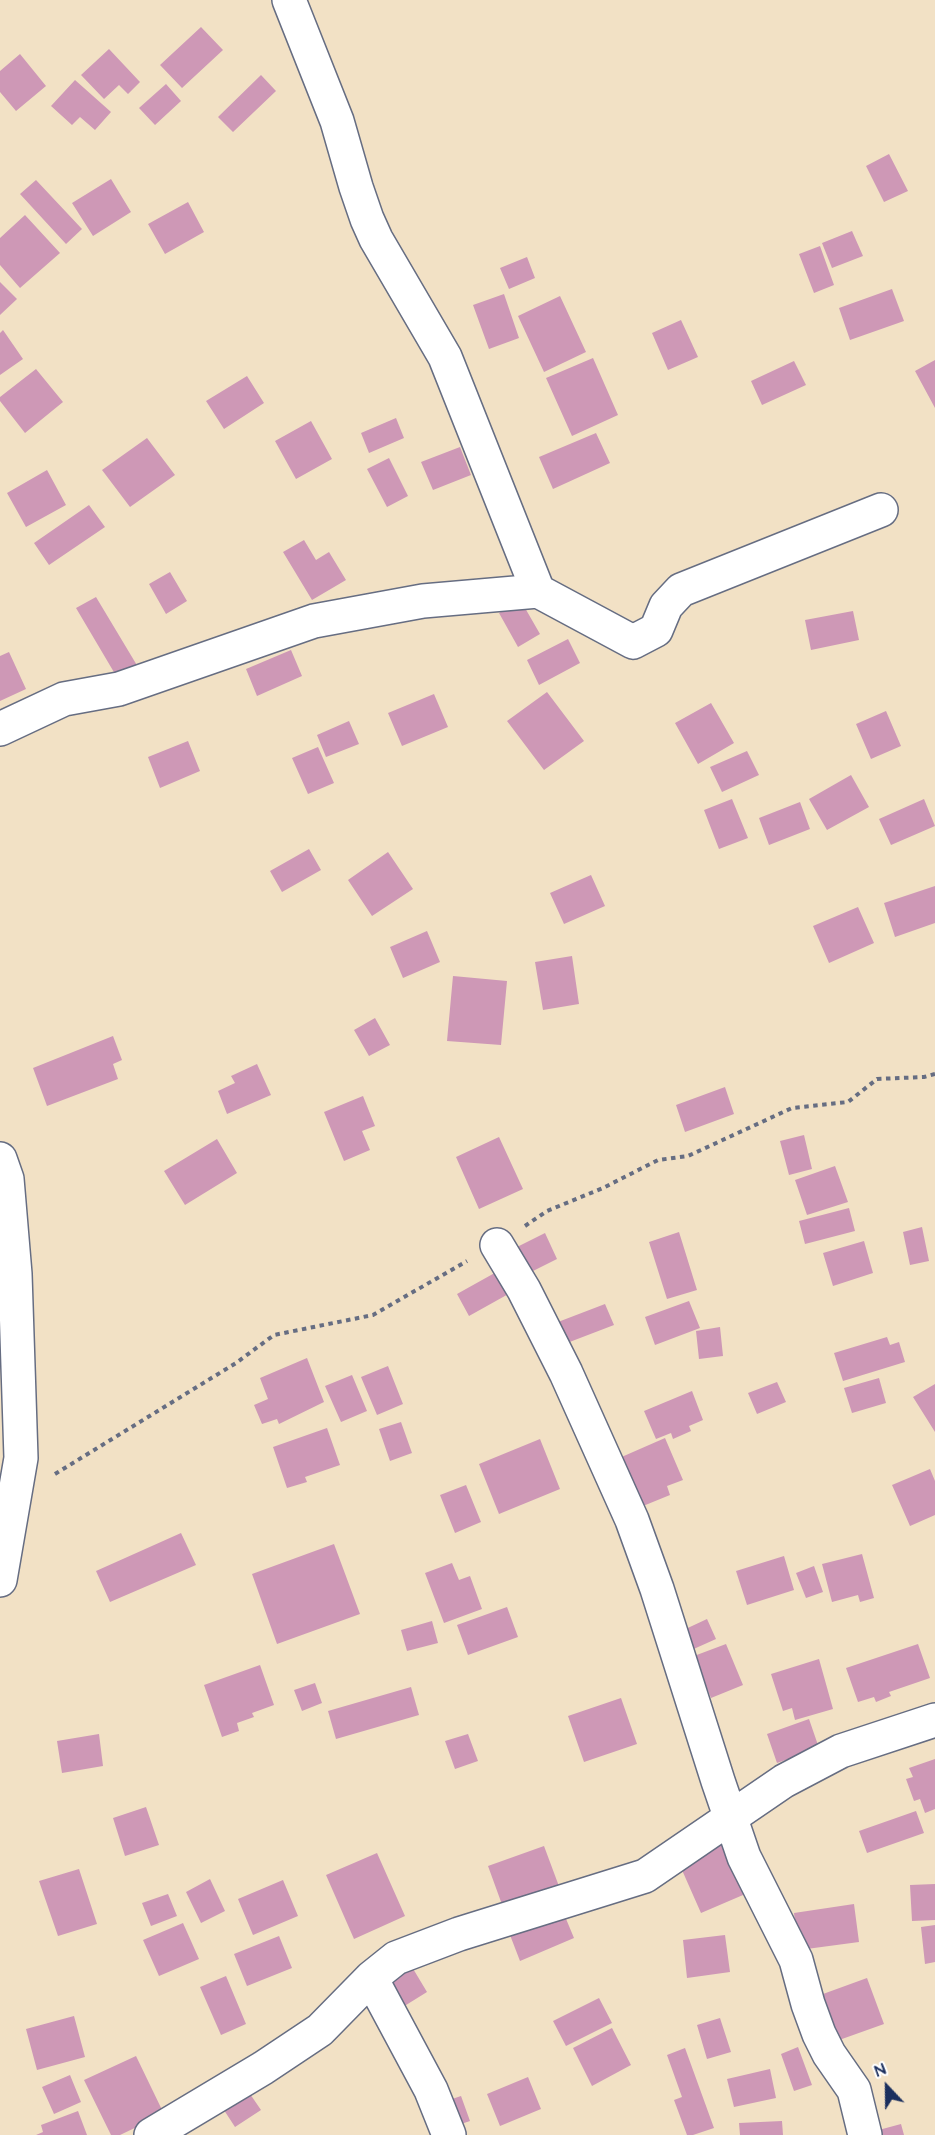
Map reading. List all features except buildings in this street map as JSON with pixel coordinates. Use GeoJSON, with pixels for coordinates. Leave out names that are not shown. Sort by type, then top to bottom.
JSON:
{"type":"FeatureCollection","features":[{"type":"Feature","properties":{"kind":"street"},"geometry":{"type":"LineString","coordinates":[[289,0],[338,120],[367,219],[376,239],[445,357],[538,591]]}},
{"type":"Feature","properties":{"kind":"street"},"geometry":{"type":"LineString","coordinates":[[0,729],[64,699],[119,689],[314,621],[423,602],[538,591],[633,642],[656,630],[666,606],[681,590],[881,510]]}},
{"type":"Feature","properties":{"kind":"street"},"geometry":{"type":"LineString","coordinates":[[0,1159],[7,1179],[15,1274],[21,1458],[0,1580]]}},
{"type":"Feature","properties":{"kind":"street"},"geometry":{"type":"LineString","coordinates":[[497,1245],[524,1290],[566,1373],[632,1520],[657,1589],[744,1857],[796,1960],[819,2034],[829,2054],[854,2090],[864,2135]]}},
{"type":"Feature","properties":{"kind":"street"},"geometry":{"type":"LineString","coordinates":[[151,2135],[263,2068],[320,2030],[371,1978],[396,1958],[459,1934],[645,1876],[784,1781],[841,1751],[935,1720]]}},
{"type":"Feature","properties":{"kind":"street"},"geometry":{"type":"LineString","coordinates":[[371,1978],[431,2090],[449,2135]]}},
{"type":"Feature","properties":{"kind":"path"},"geometry":{"type":"LineString","coordinates":[[52,1476],[236,1364],[274,1335],[373,1315],[497,1245],[547,1211],[603,1188],[658,1160],[688,1156],[792,1108],[848,1102],[877,1079],[924,1077],[935,1074]]}}]}
